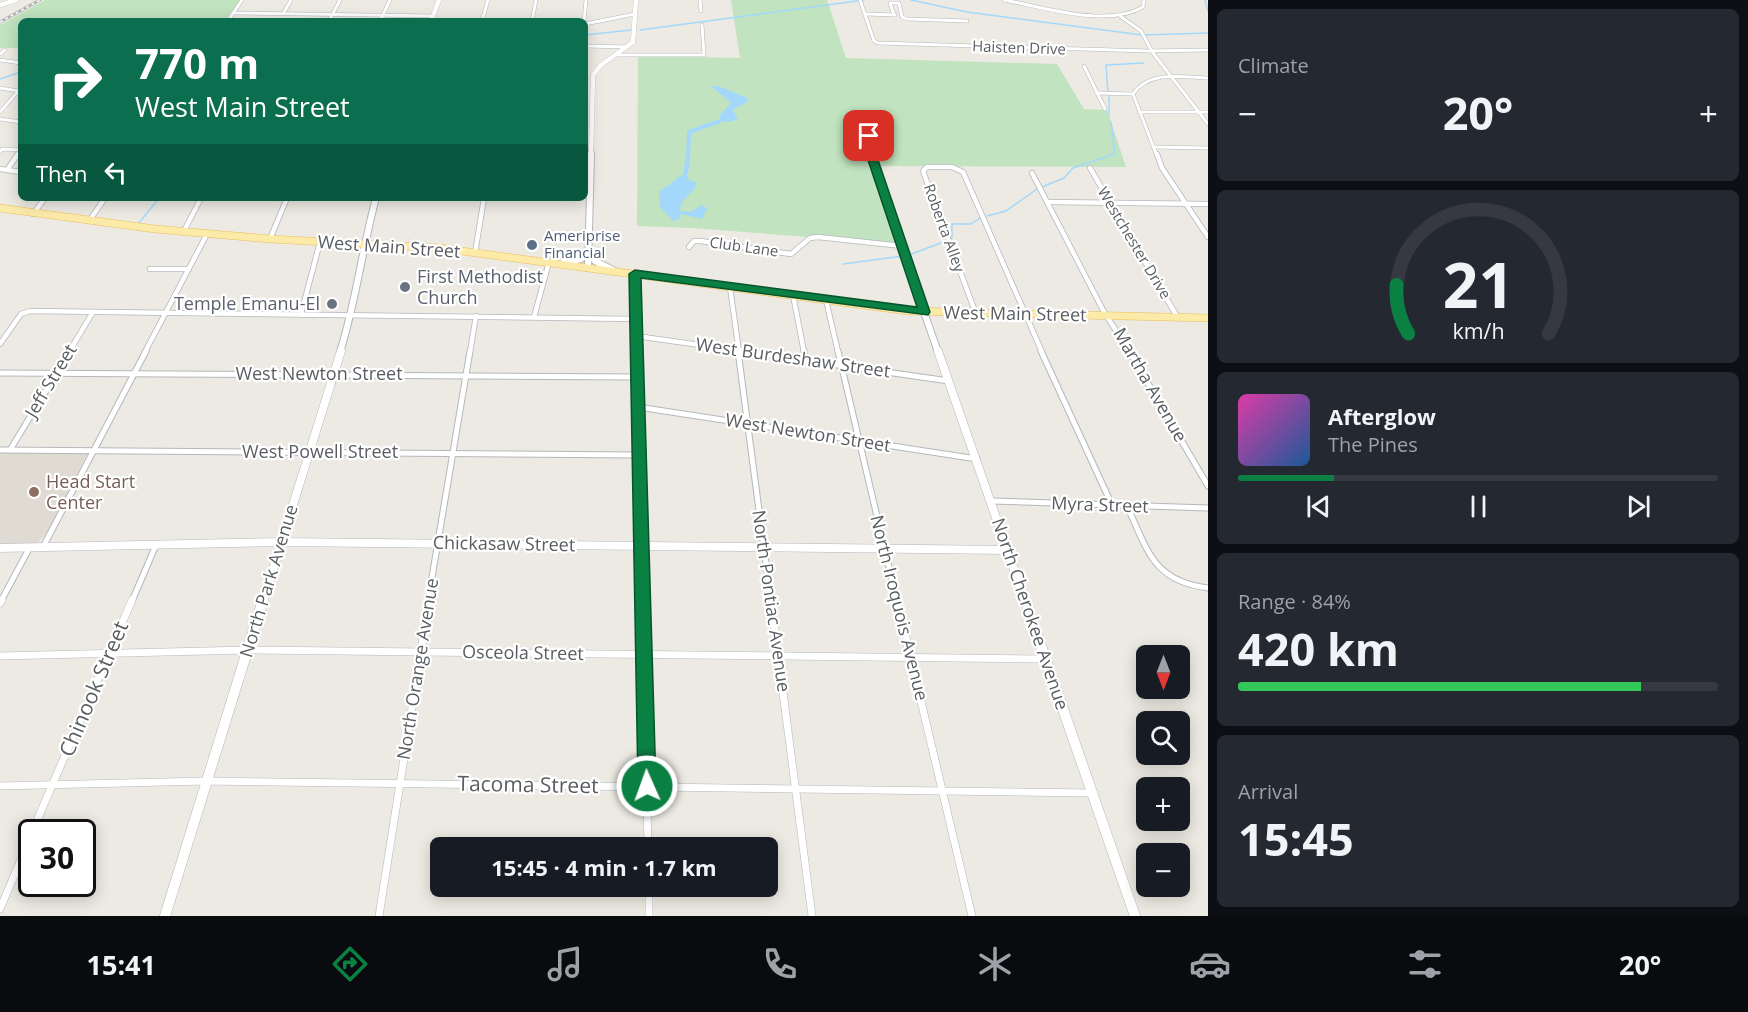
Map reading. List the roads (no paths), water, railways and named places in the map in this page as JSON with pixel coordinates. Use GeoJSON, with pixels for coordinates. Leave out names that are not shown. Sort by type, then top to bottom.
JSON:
{"type":"FeatureCollection","features":[{"type":"Feature","properties":{"kind":"main road","name":"West Main Street"},"geometry":{"type":"LineString","coordinates":[[0,208],[88,222],[207,234],[475,253],[924,312],[1208,318]]}},
{"type":"Feature","properties":{"kind":"street"},"geometry":{"type":"LineString","coordinates":[[0,5],[16,0]]}},
{"type":"Feature","properties":{"kind":"street"},"geometry":{"type":"LineString","coordinates":[[230,18],[242,0]]}},
{"type":"Feature","properties":{"kind":"street"},"geometry":{"type":"LineString","coordinates":[[283,14],[291,0]]}},
{"type":"Feature","properties":{"kind":"street"},"geometry":{"type":"LineString","coordinates":[[331,18],[340,0]]}},
{"type":"Feature","properties":{"kind":"street"},"geometry":{"type":"LineString","coordinates":[[382,18],[390,0]]}},
{"type":"Feature","properties":{"kind":"street"},"geometry":{"type":"LineString","coordinates":[[432,18],[439,0]]}},
{"type":"Feature","properties":{"kind":"street"},"geometry":{"type":"LineString","coordinates":[[483,18],[488,0]]}},
{"type":"Feature","properties":{"kind":"street"},"geometry":{"type":"LineString","coordinates":[[533,18],[536,0]]}},
{"type":"Feature","properties":{"kind":"street"},"geometry":{"type":"LineString","coordinates":[[585,18],[586,0]]}},
{"type":"Feature","properties":{"kind":"street"},"geometry":{"type":"LineString","coordinates":[[588,268],[588,148],[593,75],[598,66],[629,47],[634,38],[636,0]]}},
{"type":"Feature","properties":{"kind":"street"},"geometry":{"type":"LineString","coordinates":[[700,0],[701,11]]}},
{"type":"Feature","properties":{"kind":"street"},"geometry":{"type":"LineString","coordinates":[[1004,0],[1093,15],[1120,16],[1140,10],[1144,0]]}},
{"type":"Feature","properties":{"kind":"street","name":"Haisten Drive"},"geometry":{"type":"LineString","coordinates":[[861,1],[874,41],[878,44],[1152,51],[1208,50]]}},
{"type":"Feature","properties":{"kind":"street"},"geometry":{"type":"LineString","coordinates":[[894,15],[890,3],[899,3],[903,15],[908,19],[959,21],[963,18],[967,21],[970,30]]}},
{"type":"Feature","properties":{"kind":"street"},"geometry":{"type":"LineString","coordinates":[[233,13],[383,15],[420,18]]}},
{"type":"Feature","properties":{"kind":"street"},"geometry":{"type":"LineString","coordinates":[[588,22],[635,14]]}},
{"type":"Feature","properties":{"kind":"street"},"geometry":{"type":"LineString","coordinates":[[865,14],[903,15]]}},
{"type":"Feature","properties":{"kind":"street"},"geometry":{"type":"LineString","coordinates":[[1120,16],[1144,36],[1152,51],[1208,124]]}},
{"type":"Feature","properties":{"kind":"street"},"geometry":{"type":"LineString","coordinates":[[618,55],[704,55],[702,25]]}},
{"type":"Feature","properties":{"kind":"street"},"geometry":{"type":"LineString","coordinates":[[588,46],[629,47]]}},
{"type":"Feature","properties":{"kind":"street"},"geometry":{"type":"LineString","coordinates":[[0,54],[2,50]]}},
{"type":"Feature","properties":{"kind":"street"},"geometry":{"type":"LineString","coordinates":[[0,60],[18,63]]}},
{"type":"Feature","properties":{"kind":"street"},"geometry":{"type":"LineString","coordinates":[[1084,66],[1105,109]]}},
{"type":"Feature","properties":{"kind":"street"},"geometry":{"type":"LineString","coordinates":[[588,75],[593,75]]}},
{"type":"Feature","properties":{"kind":"street"},"geometry":{"type":"LineString","coordinates":[[1133,94],[1142,83],[1172,78],[1208,78]]}},
{"type":"Feature","properties":{"kind":"street"},"geometry":{"type":"LineString","coordinates":[[0,88],[18,90]]}},
{"type":"Feature","properties":{"kind":"street"},"geometry":{"type":"LineString","coordinates":[[0,112],[18,92]]}},
{"type":"Feature","properties":{"kind":"street"},"geometry":{"type":"LineString","coordinates":[[1097,93],[1133,94]]}},
{"type":"Feature","properties":{"kind":"street"},"geometry":{"type":"LineString","coordinates":[[1133,94],[1162,168],[1208,237]]}},
{"type":"Feature","properties":{"kind":"street"},"geometry":{"type":"LineString","coordinates":[[1139,112],[1208,112]]}},
{"type":"Feature","properties":{"kind":"street"},"geometry":{"type":"LineString","coordinates":[[0,119],[18,122]]}},
{"type":"Feature","properties":{"kind":"street"},"geometry":{"type":"LineString","coordinates":[[847,120],[869,139]]}},
{"type":"Feature","properties":{"kind":"street"},"geometry":{"type":"LineString","coordinates":[[855,120],[869,139],[924,312]]}},
{"type":"Feature","properties":{"kind":"street"},"geometry":{"type":"LineString","coordinates":[[1153,147],[1208,148]]}},
{"type":"Feature","properties":{"kind":"street"},"geometry":{"type":"LineString","coordinates":[[0,152],[2,149],[18,150]]}},
{"type":"Feature","properties":{"kind":"street"},"geometry":{"type":"LineString","coordinates":[[7,170],[18,154]]}},
{"type":"Feature","properties":{"kind":"street","name":"Roberta Alley"},"geometry":{"type":"LineString","coordinates":[[976,314],[923,171],[927,167],[952,167],[965,174],[1025,315]]}},
{"type":"Feature","properties":{"kind":"street","name":"Westchester Drive"},"geometry":{"type":"LineString","coordinates":[[1090,168],[1178,318]]}},
{"type":"Feature","properties":{"kind":"street"},"geometry":{"type":"LineString","coordinates":[[0,169],[18,172]]}},
{"type":"Feature","properties":{"kind":"street"},"geometry":{"type":"LineString","coordinates":[[1032,173],[1108,316]]}},
{"type":"Feature","properties":{"kind":"street"},"geometry":{"type":"LineString","coordinates":[[33,214],[43,201]]}},
{"type":"Feature","properties":{"kind":"street"},"geometry":{"type":"LineString","coordinates":[[88,222],[103,201]]}},
{"type":"Feature","properties":{"kind":"street"},"geometry":{"type":"LineString","coordinates":[[184,231],[199,201]]}},
{"type":"Feature","properties":{"kind":"street"},"geometry":{"type":"LineString","coordinates":[[270,239],[286,201]]}},
{"type":"Feature","properties":{"kind":"street","name":"North Park Avenue"},"geometry":{"type":"LineString","coordinates":[[165,916],[352,315],[363,244],[375,201]]}},
{"type":"Feature","properties":{"kind":"street"},"geometry":{"type":"LineString","coordinates":[[475,253],[484,201]]}},
{"type":"Feature","properties":{"kind":"street"},"geometry":{"type":"LineString","coordinates":[[1047,202],[1208,204]]}},
{"type":"Feature","properties":{"kind":"street"},"geometry":{"type":"LineString","coordinates":[[44,547],[207,234]]}},
{"type":"Feature","properties":{"kind":"street","name":"Club Lane"},"geometry":{"type":"LineString","coordinates":[[689,247],[694,241],[700,241],[791,254],[810,238],[818,237],[902,246]]}},
{"type":"Feature","properties":{"kind":"street"},"geometry":{"type":"LineString","coordinates":[[301,314],[321,242]]}},
{"type":"Feature","properties":{"kind":"street"},"geometry":{"type":"LineString","coordinates":[[559,264],[580,259],[588,252]]}},
{"type":"Feature","properties":{"kind":"street"},"geometry":{"type":"LineString","coordinates":[[588,252],[595,261],[615,271]]}},
{"type":"Feature","properties":{"kind":"street"},"geometry":{"type":"LineString","coordinates":[[534,317],[549,262]]}},
{"type":"Feature","properties":{"kind":"street"},"geometry":{"type":"LineString","coordinates":[[150,269],[189,269]]}},
{"type":"Feature","properties":{"kind":"street"},"geometry":{"type":"LineString","coordinates":[[635,274],[648,837]]}},
{"type":"Feature","properties":{"kind":"street","name":"North Pontiac Avenue"},"geometry":{"type":"LineString","coordinates":[[730,287],[812,916]]}},
{"type":"Feature","properties":{"kind":"street"},"geometry":{"type":"LineString","coordinates":[[793,295],[806,360]]}},
{"type":"Feature","properties":{"kind":"street","name":"North Iroquois Avenue"},"geometry":{"type":"LineString","coordinates":[[826,300],[972,916]]}},
{"type":"Feature","properties":{"kind":"street"},"geometry":{"type":"LineString","coordinates":[[0,344],[24,312],[636,319]]}},
{"type":"Feature","properties":{"kind":"street","name":"Jeff Street"},"geometry":{"type":"LineString","coordinates":[[10,450],[93,312]]}},
{"type":"Feature","properties":{"kind":"street","name":"North Cherokee Avenue"},"geometry":{"type":"LineString","coordinates":[[924,312],[1009,549],[1135,916]]}},
{"type":"Feature","properties":{"kind":"street"},"geometry":{"type":"LineString","coordinates":[[1025,315],[1112,505]]}},
{"type":"Feature","properties":{"kind":"street","name":"North Orange Avenue"},"geometry":{"type":"LineString","coordinates":[[380,916],[420,652],[476,316]]}},
{"type":"Feature","properties":{"kind":"street","name":"Martha Avenue"},"geometry":{"type":"LineString","coordinates":[[1108,316],[1208,486]]}},
{"type":"Feature","properties":{"kind":"street","name":"West Burdeshaw Street"},"geometry":{"type":"LineString","coordinates":[[636,336],[949,381]]}},
{"type":"Feature","properties":{"kind":"street","name":"West Newton Street"},"geometry":{"type":"LineString","coordinates":[[0,373],[334,373],[638,377]]}},
{"type":"Feature","properties":{"kind":"street","name":"West Newton Street"},"geometry":{"type":"LineString","coordinates":[[638,407],[977,459]]}},
{"type":"Feature","properties":{"kind":"street","name":"West Powell Street"},"geometry":{"type":"LineString","coordinates":[[0,450],[640,455]]}},
{"type":"Feature","properties":{"kind":"street","name":"Myra Street"},"geometry":{"type":"LineString","coordinates":[[992,501],[1208,508]]}},
{"type":"Feature","properties":{"kind":"street"},"geometry":{"type":"LineString","coordinates":[[1127,506],[1163,575],[1184,586],[1208,588]]}},
{"type":"Feature","properties":{"kind":"street","name":"Chickasaw Street"},"geometry":{"type":"LineString","coordinates":[[0,548],[281,542],[1009,549]]}},
{"type":"Feature","properties":{"kind":"street","name":"Chinook Street"},"geometry":{"type":"LineString","coordinates":[[38,819],[156,545]]}},
{"type":"Feature","properties":{"kind":"street"},"geometry":{"type":"LineString","coordinates":[[0,603],[30,547]]}},
{"type":"Feature","properties":{"kind":"street","name":"Osceola Street"},"geometry":{"type":"LineString","coordinates":[[0,656],[248,650],[1046,659]]}},
{"type":"Feature","properties":{"kind":"street","name":"Tacoma Street"},"geometry":{"type":"LineString","coordinates":[[0,786],[206,781],[1092,793]]}},
{"type":"Feature","properties":{"kind":"street","name":"Chinook Street"},"geometry":{"type":"LineString","coordinates":[[0,909],[18,866]]}},
{"type":"Feature","properties":{"kind":"street"},"geometry":{"type":"LineString","coordinates":[[649,897],[649,916]]}},
{"type":"Feature","properties":{"kind":"water"},"geometry":{"type":"Polygon","coordinates":[[[711,86],[718,86],[747,98],[747,102],[733,110],[738,119],[730,122],[720,121],[720,115],[731,103],[711,86]]]}},
{"type":"Feature","properties":{"kind":"water"},"geometry":{"type":"Polygon","coordinates":[[[686,172],[688,179],[696,183],[696,187],[681,203],[680,211],[691,212],[701,205],[707,208],[702,219],[681,214],[679,219],[673,221],[660,207],[659,192],[686,172]]]}},
{"type":"Feature","properties":{"kind":"waterway"},"geometry":{"type":"LineString","coordinates":[[640,30],[864,0]]}},
{"type":"Feature","properties":{"kind":"waterway"},"geometry":{"type":"LineString","coordinates":[[911,0],[967,12],[1142,35],[1208,33]]}},
{"type":"Feature","properties":{"kind":"waterway"},"geometry":{"type":"LineString","coordinates":[[1205,0],[1208,11]]}},
{"type":"Feature","properties":{"kind":"waterway"},"geometry":{"type":"LineString","coordinates":[[588,35],[631,30]]}},
{"type":"Feature","properties":{"kind":"waterway"},"geometry":{"type":"LineString","coordinates":[[1108,92],[1106,65],[1143,63]]}},
{"type":"Feature","properties":{"kind":"waterway"},"geometry":{"type":"LineString","coordinates":[[0,79],[18,73]]}},
{"type":"Feature","properties":{"kind":"waterway"},"geometry":{"type":"LineString","coordinates":[[1109,96],[1109,115]]}},
{"type":"Feature","properties":{"kind":"waterway"},"geometry":{"type":"LineString","coordinates":[[688,156],[689,132],[720,121]]}},
{"type":"Feature","properties":{"kind":"waterway"},"geometry":{"type":"LineString","coordinates":[[1042,187],[1064,178],[1073,168],[1115,154],[1111,122]]}},
{"type":"Feature","properties":{"kind":"waterway"},"geometry":{"type":"LineString","coordinates":[[686,172],[688,154]]}},
{"type":"Feature","properties":{"kind":"waterway"},"geometry":{"type":"LineString","coordinates":[[987,216],[1006,211],[1037,189]]}},
{"type":"Feature","properties":{"kind":"waterway"},"geometry":{"type":"LineString","coordinates":[[139,223],[157,201]]}},
{"type":"Feature","properties":{"kind":"waterway"},"geometry":{"type":"LineString","coordinates":[[952,238],[952,224],[971,224],[980,218]]}},
{"type":"Feature","properties":{"kind":"waterway"},"geometry":{"type":"LineString","coordinates":[[909,255],[946,241]]}},
{"type":"Feature","properties":{"kind":"waterway"},"geometry":{"type":"LineString","coordinates":[[843,264],[903,256]]}},
{"type":"Feature","properties":{"kind":"railway"},"geometry":{"type":"LineString","coordinates":[[0,22],[40,0]]}},
{"type":"Feature","properties":{"kind":"place","name":"Ameriprise Financial"},"geometry":{"type":"Point","coordinates":[532,245]}},
{"type":"Feature","properties":{"kind":"place","name":"First Methodist Church"},"geometry":{"type":"Point","coordinates":[405,287]}},
{"type":"Feature","properties":{"kind":"place","name":"Temple Emanu-El"},"geometry":{"type":"Point","coordinates":[332,304]}},
{"type":"Feature","properties":{"kind":"place","name":"Head Start Center"},"geometry":{"type":"Point","coordinates":[34,492]}}]}
